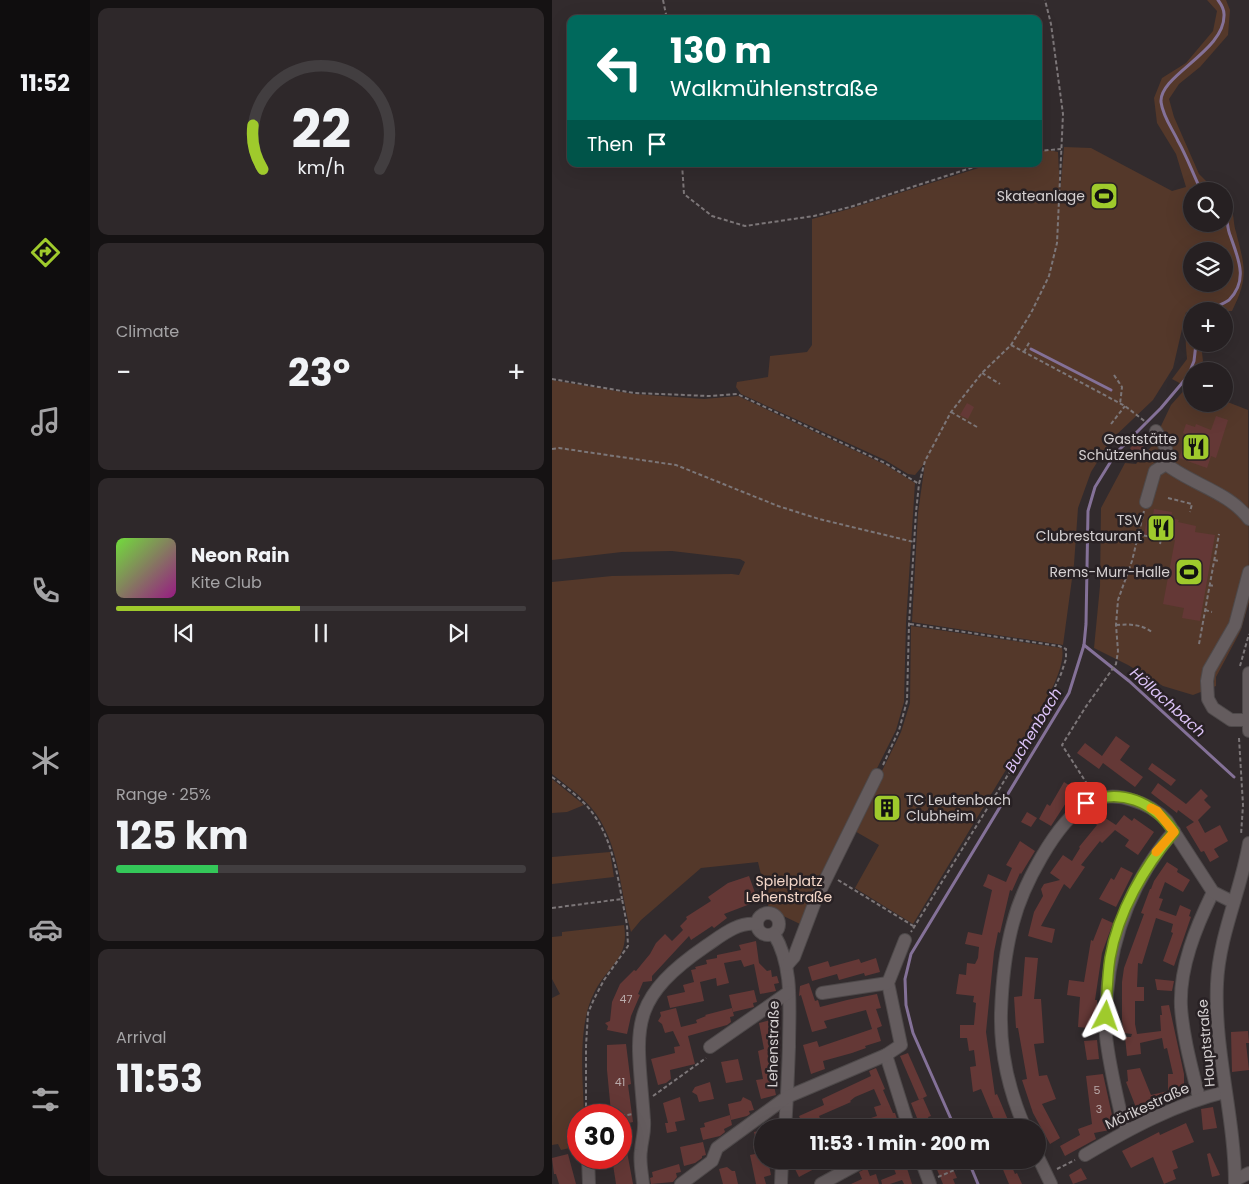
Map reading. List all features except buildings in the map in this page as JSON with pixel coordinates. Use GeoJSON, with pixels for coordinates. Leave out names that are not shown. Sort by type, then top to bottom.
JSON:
{"type":"FeatureCollection","features":[{"type":"Feature","properties":{"kind":"street"},"geometry":{"type":"LineString","coordinates":[[1156,430],[1166,448],[1166,464]]}},
{"type":"Feature","properties":{"kind":"street"},"geometry":{"type":"LineString","coordinates":[[1146,502],[1155,471],[1166,464]]}},
{"type":"Feature","properties":{"kind":"street"},"geometry":{"type":"LineString","coordinates":[[1166,464],[1177,473],[1220,494],[1240,509],[1248,519]]}},
{"type":"Feature","properties":{"kind":"street"},"geometry":{"type":"LineString","coordinates":[[1248,572],[1235,625],[1209,670],[1206,681],[1208,700],[1213,708],[1231,720],[1248,720]]}},
{"type":"Feature","properties":{"kind":"street"},"geometry":{"type":"LineString","coordinates":[[1244,734],[1248,720],[1248,673]]}},
{"type":"Feature","properties":{"kind":"street"},"geometry":{"type":"LineString","coordinates":[[786,965],[794,956],[828,873],[877,775]]}},
{"type":"Feature","properties":{"kind":"street"},"geometry":{"type":"LineString","coordinates":[[1021,1119],[1010,1091],[1003,1054],[1001,1014],[1005,966],[1012,924],[1029,881],[1045,852],[1072,816],[1086,803],[1097,798],[1118,798],[1142,803],[1157,811],[1174,832],[1212,892],[1233,902]]}},
{"type":"Feature","properties":{"kind":"street"},"geometry":{"type":"LineString","coordinates":[[1127,1130],[1122,1119],[1106,1036],[1110,957],[1118,931],[1142,876],[1156,852],[1174,832]]}},
{"type":"Feature","properties":{"kind":"street","name":"Hauptstraße"},"geometry":{"type":"LineString","coordinates":[[1235,1182],[1234,1154],[1217,1020],[1217,981],[1222,941],[1246,859],[1244,841]]}},
{"type":"Feature","properties":{"kind":"street"},"geometry":{"type":"LineString","coordinates":[[1199,1098],[1181,1007],[1182,983],[1199,920],[1212,892]]}},
{"type":"Feature","properties":{"kind":"street"},"geometry":{"type":"LineString","coordinates":[[763,914],[774,915],[779,925],[774,934],[767,936],[760,933],[756,924],[763,914]]}},
{"type":"Feature","properties":{"kind":"street"},"geometry":{"type":"LineString","coordinates":[[643,1184],[641,1149],[645,1134],[638,1064],[639,1028],[645,1007],[658,985],[682,964],[729,931],[746,923],[756,924]]}},
{"type":"Feature","properties":{"kind":"street","name":"Lehenstraße"},"geometry":{"type":"LineString","coordinates":[[774,934],[780,945],[786,965],[789,992],[786,1119]]}},
{"type":"Feature","properties":{"kind":"street"},"geometry":{"type":"LineString","coordinates":[[787,1097],[886,1055],[901,1045],[888,983],[905,940]]}},
{"type":"Feature","properties":{"kind":"street"},"geometry":{"type":"LineString","coordinates":[[822,993],[888,983]]}},
{"type":"Feature","properties":{"kind":"street","name":"Lehenstraße"},"geometry":{"type":"LineString","coordinates":[[708,1052],[789,992]]}},
{"type":"Feature","properties":{"kind":"street"},"geometry":{"type":"LineString","coordinates":[[886,1055],[906,1119]]}},
{"type":"Feature","properties":{"kind":"street","name":"Mörikestraße"},"geometry":{"type":"LineString","coordinates":[[1085,1155],[1127,1130],[1199,1098],[1225,1092]]}},
{"type":"Feature","properties":{"kind":"street","name":"Lehenstraße"},"geometry":{"type":"LineString","coordinates":[[681,1184],[712,1161],[717,1148],[787,1097]]}},
{"type":"Feature","properties":{"kind":"street"},"geometry":{"type":"LineString","coordinates":[[588,1169],[589,1184]]}},
{"type":"Feature","properties":{"kind":"street"},"geometry":{"type":"LineString","coordinates":[[781,1184],[782,1169]]}},
{"type":"Feature","properties":{"kind":"street"},"geometry":{"type":"LineString","coordinates":[[821,1184],[846,1169]]}},
{"type":"Feature","properties":{"kind":"street"},"geometry":{"type":"LineString","coordinates":[[924,1169],[929,1182]]}},
{"type":"Feature","properties":{"kind":"street"},"geometry":{"type":"LineString","coordinates":[[1044,1169],[1051,1184]]}},
{"type":"Feature","properties":{"kind":"street"},"geometry":{"type":"LineString","coordinates":[[1235,1182],[1248,1173]]}},
{"type":"Feature","properties":{"kind":"path"},"geometry":{"type":"LineString","coordinates":[[663,0],[666,15]]}},
{"type":"Feature","properties":{"kind":"path"},"geometry":{"type":"LineString","coordinates":[[877,775],[899,730],[907,701],[914,542],[919,484],[925,461],[951,412],[982,373],[1010,345],[1031,313],[1045,284],[1057,244],[1063,114],[1051,24],[1045,0]]}},
{"type":"Feature","properties":{"kind":"path"},"geometry":{"type":"LineString","coordinates":[[1042,150],[1048,148],[1061,149]]}},
{"type":"Feature","properties":{"kind":"path"},"geometry":{"type":"LineString","coordinates":[[682,167],[684,194],[712,216],[745,226],[814,216],[850,207],[975,167]]}},
{"type":"Feature","properties":{"kind":"path"},"geometry":{"type":"LineString","coordinates":[[1024,352],[1030,342]]}},
{"type":"Feature","properties":{"kind":"path"},"geometry":{"type":"LineString","coordinates":[[1010,345],[1124,406],[1142,419]]}},
{"type":"Feature","properties":{"kind":"path"},"geometry":{"type":"LineString","coordinates":[[982,373],[1000,384]]}},
{"type":"Feature","properties":{"kind":"path"},"geometry":{"type":"LineString","coordinates":[[1114,375],[1122,387],[1120,404]]}},
{"type":"Feature","properties":{"kind":"path"},"geometry":{"type":"LineString","coordinates":[[552,378],[634,393],[709,396],[737,394],[886,463],[919,484]]}},
{"type":"Feature","properties":{"kind":"path"},"geometry":{"type":"LineString","coordinates":[[1111,424],[1124,406]]}},
{"type":"Feature","properties":{"kind":"path"},"geometry":{"type":"LineString","coordinates":[[951,412],[977,426]]}},
{"type":"Feature","properties":{"kind":"path"},"geometry":{"type":"LineString","coordinates":[[552,449],[559,448],[676,465],[778,506],[819,519],[914,542]]}},
{"type":"Feature","properties":{"kind":"path"},"geometry":{"type":"LineString","coordinates":[[1168,498],[1192,504],[1190,512]]}},
{"type":"Feature","properties":{"kind":"path"},"geometry":{"type":"LineString","coordinates":[[1097,798],[1062,745],[1116,664],[1118,651],[1116,625],[1118,600],[1132,561],[1146,502]]}},
{"type":"Feature","properties":{"kind":"path"},"geometry":{"type":"LineString","coordinates":[[1119,536],[1127,532],[1161,539],[1160,544]]}},
{"type":"Feature","properties":{"kind":"path"},"geometry":{"type":"LineString","coordinates":[[1199,644],[1219,534]]}},
{"type":"Feature","properties":{"kind":"path"},"geometry":{"type":"LineString","coordinates":[[1218,540],[1222,541]]}},
{"type":"Feature","properties":{"kind":"path"},"geometry":{"type":"LineString","coordinates":[[1214,560],[1219,561]]}},
{"type":"Feature","properties":{"kind":"path"},"geometry":{"type":"LineString","coordinates":[[1210,585],[1214,586]]}},
{"type":"Feature","properties":{"kind":"path"},"geometry":{"type":"LineString","coordinates":[[1205,610],[1212,612]]}},
{"type":"Feature","properties":{"kind":"path"},"geometry":{"type":"LineString","coordinates":[[828,873],[915,927],[1040,719],[1066,659],[1066,649],[1059,646],[909,624]]}},
{"type":"Feature","properties":{"kind":"path"},"geometry":{"type":"LineString","coordinates":[[1116,625],[1132,624],[1147,627],[1153,633]]}},
{"type":"Feature","properties":{"kind":"path"},"geometry":{"type":"LineString","coordinates":[[1244,734],[1244,841]]}},
{"type":"Feature","properties":{"kind":"path"},"geometry":{"type":"LineString","coordinates":[[552,777],[585,804],[599,823],[617,870],[627,925],[628,946],[604,980],[588,1013],[585,1055],[586,1104]]}},
{"type":"Feature","properties":{"kind":"path"},"geometry":{"type":"LineString","coordinates":[[552,908],[622,900]]}},
{"type":"Feature","properties":{"kind":"path"},"geometry":{"type":"LineString","coordinates":[[665,1088],[708,1052]]}},
{"type":"Feature","properties":{"kind":"path"},"geometry":{"type":"LineString","coordinates":[[929,1182],[957,1169]]}},
{"type":"Feature","properties":{"kind":"green space"},"geometry":{"type":"Polygon","coordinates":[[[1207,0],[1226,0],[1230,10],[1228,35],[1200,67],[1179,84],[1169,99],[1174,117],[1199,174],[1207,182],[1184,182],[1176,154],[1157,123],[1154,98],[1162,78],[1186,63],[1213,31],[1217,11],[1207,0]]]}},
{"type":"Feature","properties":{"kind":"green space"},"geometry":{"type":"Polygon","coordinates":[[[1064,147],[1091,148],[1172,191],[1183,188],[1183,232],[1233,232],[1233,216],[1244,272],[1241,289],[1233,309],[1233,302],[1183,302],[1183,325],[1173,368],[1153,400],[1111,440],[1091,472],[1078,508],[1074,564],[1063,645],[912,622],[918,513],[925,463],[915,475],[908,474],[885,460],[741,394],[736,387],[737,382],[768,377],[770,356],[807,352],[812,345],[812,219],[982,167],[1042,167],[1042,151],[1048,150],[1058,152],[1060,193],[1064,147]]]}},
{"type":"Feature","properties":{"kind":"green space"},"geometry":{"type":"Polygon","coordinates":[[[1187,352],[1202,352],[1203,361],[1185,362],[1187,359],[1187,352]]]}},
{"type":"Feature","properties":{"kind":"green space"},"geometry":{"type":"Polygon","coordinates":[[[1183,364],[1183,385],[1172,379],[1183,364]]]}},
{"type":"Feature","properties":{"kind":"green space","name":"Spielplatz Lehenstraße"},"geometry":{"type":"Polygon","coordinates":[[[552,380],[634,394],[704,399],[738,396],[886,465],[915,483],[906,623],[904,702],[896,730],[824,875],[820,874],[800,924],[769,909],[758,862],[701,868],[641,920],[631,932],[617,863],[605,830],[597,815],[585,801],[552,774],[552,582],[612,576],[739,575],[745,562],[740,559],[672,551],[622,552],[552,560],[552,380]]]}},
{"type":"Feature","properties":{"kind":"green space"},"geometry":{"type":"Polygon","coordinates":[[[1183,392],[1183,412],[1233,412],[1233,404],[1248,410],[1249,602],[1241,630],[1216,677],[1216,686],[1193,695],[1163,686],[1128,665],[1094,648],[1100,586],[1101,508],[1125,463],[1136,464],[1151,447],[1171,405],[1183,392]]]}},
{"type":"Feature","properties":{"kind":"green space"},"geometry":{"type":"Polygon","coordinates":[[[911,626],[1062,648],[1059,673],[1039,715],[913,924],[855,888],[879,845],[853,830],[901,732],[910,703],[911,626]]]}},
{"type":"Feature","properties":{"kind":"green space"},"geometry":{"type":"Polygon","coordinates":[[[552,779],[584,805],[567,812],[552,813],[552,779]]]}},
{"type":"Feature","properties":{"kind":"green space"},"geometry":{"type":"Polygon","coordinates":[[[610,852],[614,877],[552,884],[552,857],[610,852]]]}},
{"type":"Feature","properties":{"kind":"green space"},"geometry":{"type":"Polygon","coordinates":[[[624,925],[625,937],[621,954],[599,984],[589,1006],[585,1021],[582,1052],[584,1104],[567,1104],[567,1149],[561,1150],[558,1144],[552,1145],[552,998],[560,994],[552,979],[552,937],[562,936],[562,932],[624,925]]]}},
{"type":"Feature","properties":{"kind":"waterway","name":"Buchenbach"},"geometry":{"type":"LineString","coordinates":[[1197,182],[1166,118],[1161,102],[1163,92],[1170,82],[1215,40],[1222,27],[1224,14],[1218,0]]}},
{"type":"Feature","properties":{"kind":"waterway","name":"Buchenbach"},"geometry":{"type":"LineString","coordinates":[[1225,302],[1235,292],[1239,285],[1240,277],[1238,260],[1229,232]]}},
{"type":"Feature","properties":{"kind":"waterway"},"geometry":{"type":"LineString","coordinates":[[1031,349],[1111,390]]}},
{"type":"Feature","properties":{"kind":"waterway","name":"Buchenbach"},"geometry":{"type":"LineString","coordinates":[[951,1119],[913,1033],[906,1005],[905,979],[911,954],[1069,693],[1084,645],[1088,511],[1095,487],[1116,453],[1161,408],[1188,376],[1194,361],[1195,352]]}},
{"type":"Feature","properties":{"kind":"waterway","name":"Höllachbach"},"geometry":{"type":"LineString","coordinates":[[1084,645],[1129,681],[1234,777]]}},
{"type":"Feature","properties":{"kind":"waterway","name":"Buchenbach"},"geometry":{"type":"LineString","coordinates":[[972,1169],[978,1184]]}},
{"type":"Feature","properties":{"kind":"slow traffic"},"geometry":{"type":"LineString","coordinates":[[1151,808],[1167,821],[1174,832],[1156,852]]}},
{"type":"Feature","properties":{"kind":"place","name":"Skateanlage"},"geometry":{"type":"Point","coordinates":[1104,196]}},
{"type":"Feature","properties":{"kind":"place","name":"Gaststätte Schützenhaus"},"geometry":{"type":"Point","coordinates":[1196,447]}},
{"type":"Feature","properties":{"kind":"place","name":"TSV Clubrestaurant"},"geometry":{"type":"Point","coordinates":[1161,528]}},
{"type":"Feature","properties":{"kind":"place","name":"Rems-Murr-Halle"},"geometry":{"type":"Point","coordinates":[1189,572]}},
{"type":"Feature","properties":{"kind":"place","name":"TC Leutenbach Clubheim"},"geometry":{"type":"Point","coordinates":[887,808]}},
{"type":"Feature","properties":{"kind":"route"},"geometry":{"type":"LineString","coordinates":[[1086,803],[1097,798],[1128,798],[1157,811],[1174,832],[1156,852],[1127,906],[1110,957],[1106,1016]]}}]}
